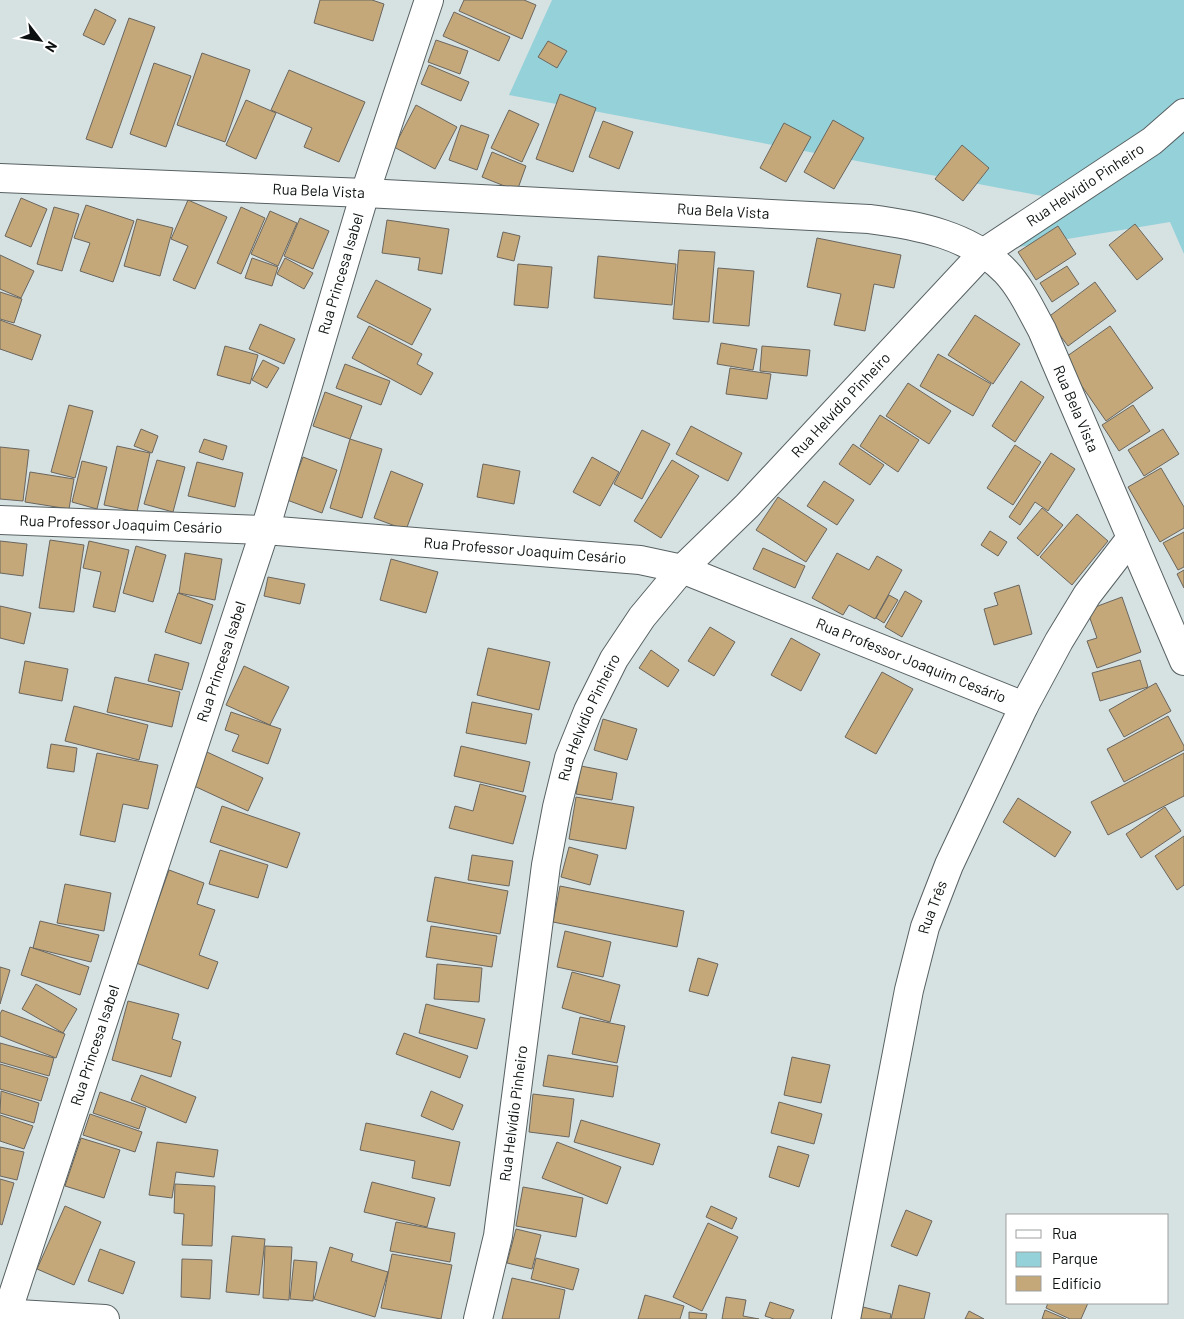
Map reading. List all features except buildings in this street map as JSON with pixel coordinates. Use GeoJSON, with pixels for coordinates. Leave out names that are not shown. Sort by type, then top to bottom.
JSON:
{"type":"FeatureCollection","features":[{"type":"Feature","properties":{"kind":"street","name":"Rua Princesa Isabel"},"geometry":{"type":"LineString","coordinates":[[4,1315],[265,530],[365,193],[428,0]]}},
{"type":"Feature","properties":{"kind":"street","name":"Rua Helvidio Pinheiro"},"geometry":{"type":"LineString","coordinates":[[983,253],[1152,141],[1184,113]]}},
{"type":"Feature","properties":{"kind":"street","name":"Rua Bela Vista"},"geometry":{"type":"LineString","coordinates":[[0,178],[365,193],[869,219],[905,223],[935,231],[983,253],[1006,272],[1024,296],[1042,330],[1184,661]]}},
{"type":"Feature","properties":{"kind":"street","name":"Rua Helvídio Pinheiro"},"geometry":{"type":"LineString","coordinates":[[478,1319],[498,1236],[546,864],[569,758],[588,711],[614,659],[642,617],[682,570],[747,506],[983,253]]}},
{"type":"Feature","properties":{"kind":"street","name":"Rua Professor Joaquim Cesário"},"geometry":{"type":"LineString","coordinates":[[0,520],[265,530],[640,560],[682,570],[1024,706]]}},
{"type":"Feature","properties":{"kind":"street","name":"Rua Três"},"geometry":{"type":"LineString","coordinates":[[846,1319],[909,990],[925,927],[949,865],[1024,706],[1059,641],[1087,595],[1130,538]]}},
{"type":"Feature","properties":{"kind":"street"},"geometry":{"type":"LineString","coordinates":[[4,1315],[104,1319]]}},
{"type":"Feature","properties":{"kind":"green space"},"geometry":{"type":"Polygon","coordinates":[[[552,0],[1184,0],[1184,254],[1170,222],[983,253],[1063,200],[509,95],[552,0]]]}}]}
